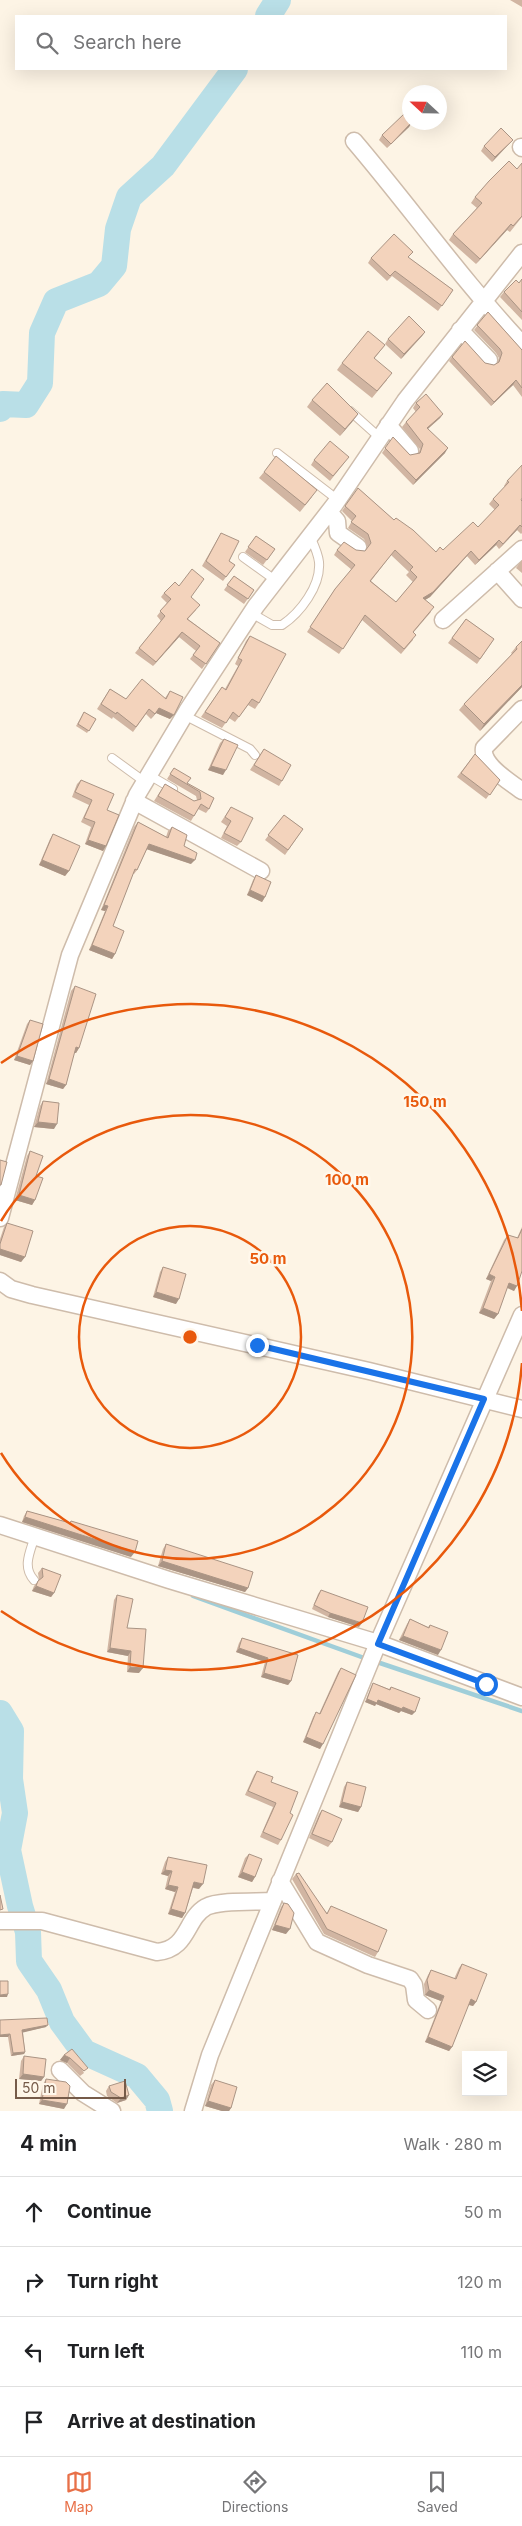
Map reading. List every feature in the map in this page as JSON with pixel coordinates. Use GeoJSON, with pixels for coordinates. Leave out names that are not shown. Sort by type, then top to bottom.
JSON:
{"type":"FeatureCollection","features":[{"type":"Feature","properties":{"kind":"street"},"geometry":{"type":"LineString","coordinates":[[354,141],[410,207],[483,302],[522,344]]}},
{"type":"Feature","properties":{"kind":"street"},"geometry":{"type":"LineString","coordinates":[[0,1218],[70,955],[134,801],[184,715],[251,613],[333,506],[384,431],[460,330],[522,253]]}},
{"type":"Feature","properties":{"kind":"street"},"geometry":{"type":"LineString","coordinates":[[460,330],[489,360]]}},
{"type":"Feature","properties":{"kind":"street"},"geometry":{"type":"LineString","coordinates":[[384,431],[410,451]]}},
{"type":"Feature","properties":{"kind":"street"},"geometry":{"type":"LineString","coordinates":[[333,506],[338,533],[358,547]]}},
{"type":"Feature","properties":{"kind":"street"},"geometry":{"type":"LineString","coordinates":[[443,620],[522,549]]}},
{"type":"Feature","properties":{"kind":"street"},"geometry":{"type":"LineString","coordinates":[[497,571],[522,599]]}},
{"type":"Feature","properties":{"kind":"street"},"geometry":{"type":"LineString","coordinates":[[522,709],[484,748],[484,752],[486,761],[522,791]]}},
{"type":"Feature","properties":{"kind":"street"},"geometry":{"type":"LineString","coordinates":[[134,801],[260,871]]}},
{"type":"Feature","properties":{"kind":"street"},"geometry":{"type":"LineString","coordinates":[[0,1281],[11,1289],[32,1295],[522,1409]]}},
{"type":"Feature","properties":{"kind":"street"},"geometry":{"type":"LineString","coordinates":[[193,2111],[210,2055],[280,1881],[374,1654],[522,1314]]}},
{"type":"Feature","properties":{"kind":"street"},"geometry":{"type":"LineString","coordinates":[[0,1525],[374,1654],[522,1697]]}},
{"type":"Feature","properties":{"kind":"street"},"geometry":{"type":"LineString","coordinates":[[280,1881],[317,1942],[355,1960],[410,1979],[414,1984],[416,2000],[428,2010]]}},
{"type":"Feature","properties":{"kind":"street"},"geometry":{"type":"LineString","coordinates":[[12,1921],[42,1921],[151,1951],[163,1951],[185,1938],[198,1915],[211,1905],[272,1901]]}},
{"type":"Feature","properties":{"kind":"street"},"geometry":{"type":"LineString","coordinates":[[60,2070],[83,2093],[112,2111]]}},
{"type":"Feature","properties":{"kind":"lane"},"geometry":{"type":"LineString","coordinates":[[346,407],[384,431]]}},
{"type":"Feature","properties":{"kind":"lane"},"geometry":{"type":"LineString","coordinates":[[277,453],[333,506]]}},
{"type":"Feature","properties":{"kind":"lane"},"geometry":{"type":"LineString","coordinates":[[251,613],[272,625],[282,625],[300,608],[315,583],[319,571],[318,554],[310,536]]}},
{"type":"Feature","properties":{"kind":"lane"},"geometry":{"type":"LineString","coordinates":[[243,557],[275,580]]}},
{"type":"Feature","properties":{"kind":"lane"},"geometry":{"type":"LineString","coordinates":[[184,715],[250,749],[255,755]]}},
{"type":"Feature","properties":{"kind":"lane"},"geometry":{"type":"LineString","coordinates":[[112,758],[147,778],[179,792]]}},
{"type":"Feature","properties":{"kind":"lane"},"geometry":{"type":"LineString","coordinates":[[34,1580],[27,1573],[26,1566],[35,1536]]}},
{"type":"Feature","properties":{"kind":"building"},"geometry":{"type":"Polygon","coordinates":[[[402,116],[402,130],[404,130],[391,144],[382,135],[402,116]]]}},
{"type":"Feature","properties":{"kind":"building"},"geometry":{"type":"Polygon","coordinates":[[[501,128],[513,140],[495,157],[484,146],[501,128]]]}},
{"type":"Feature","properties":{"kind":"building"},"geometry":{"type":"Polygon","coordinates":[[[509,161],[517,169],[522,163],[522,216],[513,226],[511,224],[480,259],[453,234],[482,203],[475,197],[509,161]]]}},
{"type":"Feature","properties":{"kind":"building"},"geometry":{"type":"Polygon","coordinates":[[[394,234],[413,252],[408,257],[453,290],[442,306],[395,271],[390,276],[371,258],[394,234]]]}},
{"type":"Feature","properties":{"kind":"building"},"geometry":{"type":"Polygon","coordinates":[[[522,279],[522,312],[504,292],[516,280],[519,283],[522,279]]]}},
{"type":"Feature","properties":{"kind":"building"},"geometry":{"type":"Polygon","coordinates":[[[488,312],[522,350],[522,388],[516,380],[494,402],[452,357],[465,341],[485,363],[494,365],[499,362],[502,353],[500,349],[477,325],[488,312]]]}},
{"type":"Feature","properties":{"kind":"building"},"geometry":{"type":"Polygon","coordinates":[[[409,316],[425,332],[404,354],[388,339],[409,316]]]}},
{"type":"Feature","properties":{"kind":"building"},"geometry":{"type":"Polygon","coordinates":[[[368,331],[385,345],[374,358],[392,373],[377,391],[342,363],[368,331]]]}},
{"type":"Feature","properties":{"kind":"building"},"geometry":{"type":"Polygon","coordinates":[[[327,383],[358,414],[345,429],[312,400],[327,383]]]}},
{"type":"Feature","properties":{"kind":"building"},"geometry":{"type":"Polygon","coordinates":[[[426,394],[443,414],[427,428],[448,448],[416,480],[385,448],[393,437],[410,455],[420,453],[423,444],[406,422],[420,407],[416,403],[426,394]]]}},
{"type":"Feature","properties":{"kind":"building"},"geometry":{"type":"Polygon","coordinates":[[[330,441],[349,457],[333,476],[314,460],[330,441]]]}},
{"type":"Feature","properties":{"kind":"building"},"geometry":{"type":"Polygon","coordinates":[[[276,456],[317,490],[305,505],[264,472],[276,456]]]}},
{"type":"Feature","properties":{"kind":"building"},"geometry":{"type":"Polygon","coordinates":[[[522,465],[522,527],[520,525],[503,544],[499,540],[479,560],[471,551],[433,592],[423,598],[434,607],[413,632],[416,635],[404,649],[365,615],[343,649],[310,627],[335,589],[355,565],[337,550],[344,542],[356,550],[365,551],[371,543],[368,534],[351,522],[356,516],[345,506],[358,488],[394,520],[396,518],[413,530],[436,552],[440,547],[443,550],[473,522],[478,527],[499,505],[493,499],[509,482],[507,481],[522,465]],[[395,550],[370,581],[396,602],[417,577],[410,570],[413,567],[395,550]]]}},
{"type":"Feature","properties":{"kind":"building"},"geometry":{"type":"Polygon","coordinates":[[[221,533],[239,541],[229,561],[235,565],[226,577],[206,561],[221,533]]]}},
{"type":"Feature","properties":{"kind":"building"},"geometry":{"type":"Polygon","coordinates":[[[256,536],[275,549],[267,560],[248,547],[256,536]]]}},
{"type":"Feature","properties":{"kind":"building"},"geometry":{"type":"Polygon","coordinates":[[[192,569],[204,579],[191,597],[200,605],[187,619],[220,643],[206,664],[193,655],[200,646],[182,632],[156,662],[139,648],[165,616],[160,611],[171,599],[164,593],[175,582],[179,586],[192,569]]]}},
{"type":"Feature","properties":{"kind":"building"},"geometry":{"type":"Polygon","coordinates":[[[234,576],[254,590],[248,599],[227,585],[234,576]]]}},
{"type":"Feature","properties":{"kind":"building"},"geometry":{"type":"Polygon","coordinates":[[[466,619],[494,639],[480,659],[452,638],[466,619]]]}},
{"type":"Feature","properties":{"kind":"building"},"geometry":{"type":"Polygon","coordinates":[[[250,636],[286,654],[259,703],[252,699],[239,717],[233,712],[226,723],[205,712],[222,687],[226,690],[242,660],[238,658],[250,636]]]}},
{"type":"Feature","properties":{"kind":"building"},"geometry":{"type":"Polygon","coordinates":[[[522,641],[522,685],[484,724],[464,704],[517,649],[516,647],[522,641]]]}},
{"type":"Feature","properties":{"kind":"building"},"geometry":{"type":"Polygon","coordinates":[[[142,679],[166,699],[170,691],[183,697],[174,715],[159,708],[155,714],[149,709],[136,727],[117,712],[116,714],[101,704],[110,689],[126,699],[142,679]]]}},
{"type":"Feature","properties":{"kind":"building"},"geometry":{"type":"Polygon","coordinates":[[[84,712],[96,719],[89,731],[78,724],[84,712]]]}},
{"type":"Feature","properties":{"kind":"building"},"geometry":{"type":"Polygon","coordinates":[[[224,739],[238,745],[226,770],[211,766],[224,739]]]}},
{"type":"Feature","properties":{"kind":"building"},"geometry":{"type":"Polygon","coordinates":[[[264,749],[291,765],[282,781],[254,765],[264,749]]]}},
{"type":"Feature","properties":{"kind":"building"},"geometry":{"type":"Polygon","coordinates":[[[475,754],[500,780],[490,795],[461,773],[475,754]]]}},
{"type":"Feature","properties":{"kind":"building"},"geometry":{"type":"Polygon","coordinates":[[[174,768],[191,778],[187,783],[214,798],[209,809],[201,804],[194,816],[158,796],[165,784],[194,801],[201,799],[200,792],[170,774],[174,768]]]}},
{"type":"Feature","properties":{"kind":"building"},"geometry":{"type":"Polygon","coordinates":[[[81,780],[114,794],[107,810],[119,815],[106,846],[88,840],[95,822],[84,818],[92,800],[75,792],[81,780]]]}},
{"type":"Feature","properties":{"kind":"building"},"geometry":{"type":"Polygon","coordinates":[[[231,807],[253,818],[241,842],[224,833],[231,821],[225,817],[231,807]]]}},
{"type":"Feature","properties":{"kind":"building"},"geometry":{"type":"Polygon","coordinates":[[[284,815],[303,829],[288,850],[268,835],[284,815]]]}},
{"type":"Feature","properties":{"kind":"building"},"geometry":{"type":"Polygon","coordinates":[[[138,822],[168,838],[172,827],[187,835],[184,846],[197,853],[195,860],[149,844],[137,870],[135,869],[113,926],[124,931],[115,954],[92,945],[108,906],[104,905],[138,822]]]}},
{"type":"Feature","properties":{"kind":"building"},"geometry":{"type":"Polygon","coordinates":[[[53,834],[80,846],[69,871],[42,860],[53,834]]]}},
{"type":"Feature","properties":{"kind":"building"},"geometry":{"type":"Polygon","coordinates":[[[256,875],[271,882],[265,897],[250,890],[256,875]]]}},
{"type":"Feature","properties":{"kind":"building"},"geometry":{"type":"Polygon","coordinates":[[[75,986],[96,994],[79,1048],[76,1047],[66,1085],[49,1079],[75,986]]]}},
{"type":"Feature","properties":{"kind":"building"},"geometry":{"type":"Polygon","coordinates":[[[30,1020],[43,1024],[33,1061],[17,1056],[30,1020]]]}},
{"type":"Feature","properties":{"kind":"building"},"geometry":{"type":"Polygon","coordinates":[[[43,1101],[59,1103],[57,1124],[38,1122],[43,1101]]]}},
{"type":"Feature","properties":{"kind":"building"},"geometry":{"type":"Polygon","coordinates":[[[30,1151],[43,1156],[36,1176],[43,1178],[35,1200],[19,1195],[30,1151]]]}},
{"type":"Feature","properties":{"kind":"building"},"geometry":{"type":"Polygon","coordinates":[[[0,1160],[7,1162],[1,1185],[0,1185],[0,1160]]]}},
{"type":"Feature","properties":{"kind":"building"},"geometry":{"type":"Polygon","coordinates":[[[7,1223],[33,1231],[25,1257],[0,1249],[7,1223]]]}},
{"type":"Feature","properties":{"kind":"building"},"geometry":{"type":"Polygon","coordinates":[[[522,1229],[522,1271],[517,1286],[509,1283],[498,1314],[483,1308],[495,1277],[489,1274],[508,1235],[518,1238],[522,1229]]]}},
{"type":"Feature","properties":{"kind":"building"},"geometry":{"type":"Polygon","coordinates":[[[163,1267],[186,1274],[179,1299],[156,1292],[163,1267]]]}},
{"type":"Feature","properties":{"kind":"building"},"geometry":{"type":"Polygon","coordinates":[[[27,1511],[70,1523],[71,1521],[138,1541],[135,1552],[25,1517],[27,1511]]]}},
{"type":"Feature","properties":{"kind":"building"},"geometry":{"type":"Polygon","coordinates":[[[166,1544],[253,1572],[248,1588],[162,1561],[166,1544]]]}},
{"type":"Feature","properties":{"kind":"building"},"geometry":{"type":"Polygon","coordinates":[[[42,1568],[61,1575],[54,1593],[36,1586],[43,1577],[42,1568]]]}},
{"type":"Feature","properties":{"kind":"building"},"geometry":{"type":"Polygon","coordinates":[[[321,1590],[368,1607],[362,1623],[330,1613],[314,1605],[321,1590]]]}},
{"type":"Feature","properties":{"kind":"building"},"geometry":{"type":"Polygon","coordinates":[[[117,1595],[133,1599],[127,1628],[146,1629],[143,1668],[130,1667],[131,1651],[110,1648],[117,1595]]]}},
{"type":"Feature","properties":{"kind":"building"},"geometry":{"type":"Polygon","coordinates":[[[410,1619],[429,1628],[430,1625],[448,1632],[441,1650],[403,1636],[410,1619]]]}},
{"type":"Feature","properties":{"kind":"building"},"geometry":{"type":"Polygon","coordinates":[[[242,1638],[298,1655],[291,1681],[264,1673],[268,1658],[239,1648],[242,1638]]]}},
{"type":"Feature","properties":{"kind":"building"},"geometry":{"type":"Polygon","coordinates":[[[341,1668],[356,1675],[323,1744],[306,1737],[316,1712],[320,1714],[341,1668]]]}},
{"type":"Feature","properties":{"kind":"building"},"geometry":{"type":"Polygon","coordinates":[[[373,1683],[390,1690],[391,1687],[420,1698],[415,1712],[378,1700],[377,1703],[367,1699],[373,1683]]]}},
{"type":"Feature","properties":{"kind":"building"},"geometry":{"type":"Polygon","coordinates":[[[257,1771],[273,1777],[271,1782],[298,1792],[290,1813],[293,1815],[281,1840],[263,1832],[276,1803],[248,1791],[257,1771]]]}},
{"type":"Feature","properties":{"kind":"building"},"geometry":{"type":"Polygon","coordinates":[[[347,1782],[366,1787],[361,1807],[342,1802],[347,1782]]]}},
{"type":"Feature","properties":{"kind":"building"},"geometry":{"type":"Polygon","coordinates":[[[322,1810],[342,1819],[332,1842],[312,1834],[322,1810]]]}},
{"type":"Feature","properties":{"kind":"building"},"geometry":{"type":"Polygon","coordinates":[[[249,1854],[262,1859],[255,1877],[242,1872],[249,1854]]]}},
{"type":"Feature","properties":{"kind":"building"},"geometry":{"type":"Polygon","coordinates":[[[168,1857],[207,1865],[203,1884],[194,1882],[185,1913],[171,1909],[178,1887],[168,1885],[172,1871],[165,1870],[168,1857]]]}},
{"type":"Feature","properties":{"kind":"building"},"geometry":{"type":"Polygon","coordinates":[[[299,1873],[327,1914],[331,1906],[387,1930],[378,1952],[327,1929],[296,1874],[299,1873]]]}},
{"type":"Feature","properties":{"kind":"building"},"geometry":{"type":"Polygon","coordinates":[[[0,1895],[3,1909],[0,1910],[0,1895]]]}},
{"type":"Feature","properties":{"kind":"building"},"geometry":{"type":"Polygon","coordinates":[[[284,1903],[288,1904],[294,1913],[290,1929],[275,1925],[284,1903]]]}},
{"type":"Feature","properties":{"kind":"building"},"geometry":{"type":"Polygon","coordinates":[[[462,1964],[487,1974],[476,2002],[471,1999],[452,2047],[428,2037],[444,1996],[429,1990],[427,1980],[431,1970],[456,1979],[462,1964]]]}},
{"type":"Feature","properties":{"kind":"building"},"geometry":{"type":"Polygon","coordinates":[[[0,1981],[8,1981],[8,1994],[0,1995],[0,1981]]]}},
{"type":"Feature","properties":{"kind":"building"},"geometry":{"type":"Polygon","coordinates":[[[47,2018],[48,2025],[22,2030],[25,2052],[13,2053],[10,2034],[0,2035],[0,2020],[47,2018]]]}},
{"type":"Feature","properties":{"kind":"building"},"geometry":{"type":"Polygon","coordinates":[[[72,2049],[88,2068],[84,2071],[64,2055],[72,2049]]]}},
{"type":"Feature","properties":{"kind":"building"},"geometry":{"type":"Polygon","coordinates":[[[24,2056],[46,2059],[44,2077],[23,2074],[24,2056]]]}},
{"type":"Feature","properties":{"kind":"building"},"geometry":{"type":"Polygon","coordinates":[[[46,2079],[66,2082],[70,2086],[67,2104],[42,2100],[46,2079]]]}},
{"type":"Feature","properties":{"kind":"building"},"geometry":{"type":"Polygon","coordinates":[[[215,2080],[237,2087],[231,2108],[208,2101],[215,2080]]]}},
{"type":"Feature","properties":{"kind":"building"},"geometry":{"type":"Polygon","coordinates":[[[125,2081],[129,2095],[121,2098],[111,2092],[109,2086],[125,2081]]]}},
{"type":"Feature","properties":{"kind":"waterway"},"geometry":{"type":"LineString","coordinates":[[269,15],[278,0]]}},
{"type":"Feature","properties":{"kind":"waterway"},"geometry":{"type":"LineString","coordinates":[[0,409],[3,404],[26,405],[40,383],[42,333],[56,301],[99,284],[114,266],[118,229],[129,197],[163,166],[234,70]]}},
{"type":"Feature","properties":{"kind":"waterway"},"geometry":{"type":"LineString","coordinates":[[193,1596],[367,1659]]}},
{"type":"Feature","properties":{"kind":"waterway"},"geometry":{"type":"LineString","coordinates":[[374,1661],[522,1711]]}},
{"type":"Feature","properties":{"kind":"waterway"},"geometry":{"type":"LineString","coordinates":[[0,1713],[11,1731],[10,1779],[15,1813],[8,1850],[20,1906],[28,1932],[29,1961],[49,1990],[62,2022],[84,2052],[137,2076],[157,2100],[160,2111]]}},
{"type":"Feature","properties":{"kind":"route"},"geometry":{"type":"LineString","coordinates":[[257,1345],[484,1399],[378,1644],[486,1684]]}}]}
